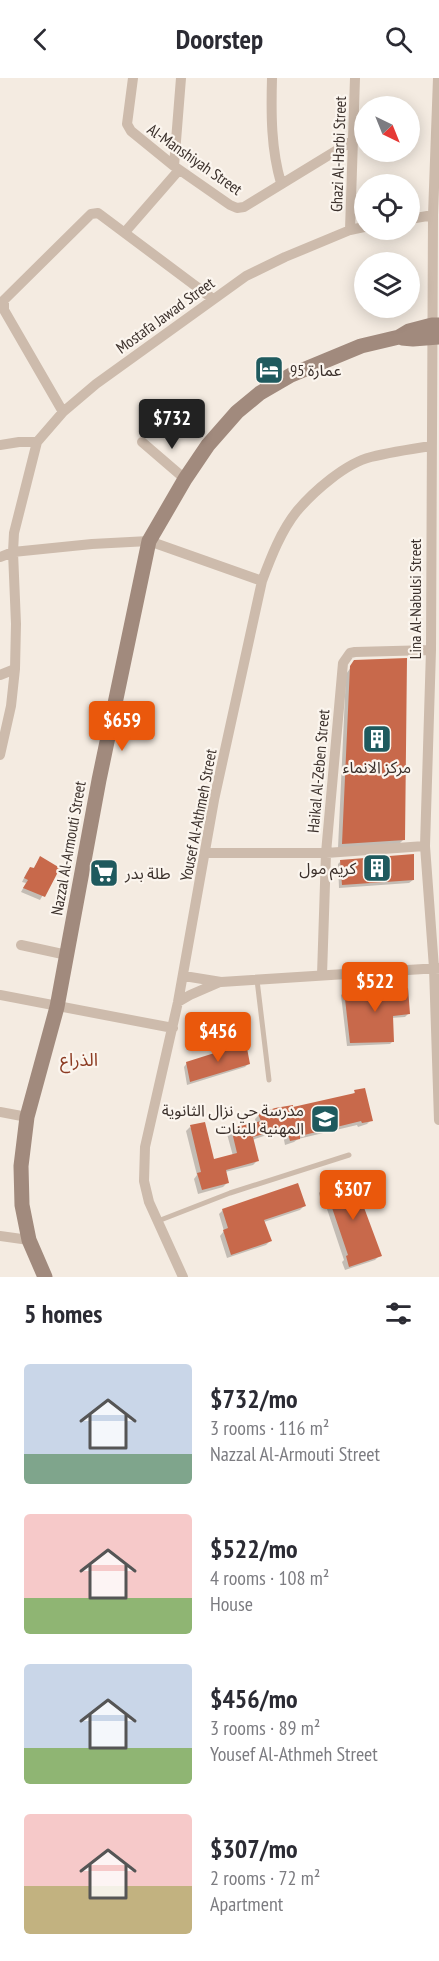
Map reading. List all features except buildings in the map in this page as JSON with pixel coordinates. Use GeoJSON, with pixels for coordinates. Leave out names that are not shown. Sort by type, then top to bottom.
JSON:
{"type":"FeatureCollection","features":[{"type":"Feature","properties":{"kind":"street","name":"Al-Manshiyah Street"},"geometry":{"type":"LineString","coordinates":[[133,78],[127,124],[136,137],[176,168],[237,208],[244,207],[352,141]]}},
{"type":"Feature","properties":{"kind":"street"},"geometry":{"type":"LineString","coordinates":[[125,232],[176,168],[181,78]]}},
{"type":"Feature","properties":{"kind":"street"},"geometry":{"type":"LineString","coordinates":[[272,78],[273,140],[281,183]]}},
{"type":"Feature","properties":{"kind":"street","name":"Ghazi Al-Harbi Street"},"geometry":{"type":"LineString","coordinates":[[351,230],[355,78]]}},
{"type":"Feature","properties":{"kind":"street","name":"Lina Al-Nabulsi Street"},"geometry":{"type":"LineString","coordinates":[[438,78],[433,215],[435,331],[431,446],[433,764],[425,846],[437,968],[439,1120]]}},
{"type":"Feature","properties":{"kind":"street"},"geometry":{"type":"LineString","coordinates":[[63,412],[4,310],[4,300],[91,214],[98,213],[213,299]]}},
{"type":"Feature","properties":{"kind":"street"},"geometry":{"type":"LineString","coordinates":[[420,217],[433,215]]}},
{"type":"Feature","properties":{"kind":"street","name":"Mostafa Jawad Street"},"geometry":{"type":"LineString","coordinates":[[37,442],[63,412],[96,384],[246,276],[285,257],[354,229]]}},
{"type":"Feature","properties":{"kind":"street","name":"Nazzal Al-Armouti Street"},"geometry":{"type":"LineString","coordinates":[[45,1277],[29,1240],[22,1205],[21,1166],[27,1117],[57,1007],[99,780],[149,541],[185,479],[220,430],[260,393],[323,360],[361,346],[399,337],[405,339],[435,331]]}},
{"type":"Feature","properties":{"kind":"street"},"geometry":{"type":"LineString","coordinates":[[0,445],[37,442],[14,533],[15,669],[0,755]]}},
{"type":"Feature","properties":{"kind":"street"},"geometry":{"type":"LineString","coordinates":[[142,442],[185,479]]}},
{"type":"Feature","properties":{"kind":"street","name":"Yousef Al-Athmeh Street"},"geometry":{"type":"LineString","coordinates":[[183,1277],[149,1202],[143,1163],[184,976],[214,800],[262,580],[272,554],[297,511],[331,479],[355,463],[370,457],[431,446]]}},
{"type":"Feature","properties":{"kind":"street"},"geometry":{"type":"LineString","coordinates":[[0,557],[13,552],[149,541],[262,580]]}},
{"type":"Feature","properties":{"kind":"street","name":"Haikal Al-Zeben Street"},"geometry":{"type":"LineString","coordinates":[[322,975],[326,853],[343,663],[350,653],[355,652],[431,650]]}},
{"type":"Feature","properties":{"kind":"street"},"geometry":{"type":"LineString","coordinates":[[0,675],[15,669]]}},
{"type":"Feature","properties":{"kind":"street"},"geometry":{"type":"LineString","coordinates":[[205,853],[326,853],[425,846]]}},
{"type":"Feature","properties":{"kind":"street"},"geometry":{"type":"LineString","coordinates":[[21,945],[67,955]]}},
{"type":"Feature","properties":{"kind":"street"},"geometry":{"type":"LineString","coordinates":[[184,976],[220,982],[437,968]]}},
{"type":"Feature","properties":{"kind":"street"},"geometry":{"type":"LineString","coordinates":[[178,1002],[220,982]]}},
{"type":"Feature","properties":{"kind":"street"},"geometry":{"type":"LineString","coordinates":[[0,995],[173,1028]]}},
{"type":"Feature","properties":{"kind":"street"},"geometry":{"type":"LineString","coordinates":[[0,1112],[27,1117]]}},
{"type":"Feature","properties":{"kind":"street"},"geometry":{"type":"LineString","coordinates":[[0,1236],[29,1240]]}},
{"type":"Feature","properties":{"kind":"lane"},"geometry":{"type":"LineString","coordinates":[[257,980],[269,1080]]}},
{"type":"Feature","properties":{"kind":"lane"},"geometry":{"type":"LineString","coordinates":[[157,1222],[230,1193],[349,1155]]}},
{"type":"Feature","properties":{"kind":"place","name":"عمارة 95"},"geometry":{"type":"Point","coordinates":[269,370]}},
{"type":"Feature","properties":{"kind":"place","name":"مركز الانماء"},"geometry":{"type":"Point","coordinates":[377,739]}},
{"type":"Feature","properties":{"kind":"place","name":"كريم مول"},"geometry":{"type":"Point","coordinates":[377,868]}},
{"type":"Feature","properties":{"kind":"place","name":"طلة بدر"},"geometry":{"type":"Point","coordinates":[104,873]}},
{"type":"Feature","properties":{"kind":"place","name":"مدرسة حي نزال الثانوية المهنية للبنات"},"geometry":{"type":"Point","coordinates":[325,1119]}},
{"type":"Feature","properties":{"kind":"district","name":"الذراع"},"geometry":{"type":"Point","coordinates":[79,1059]}}]}
